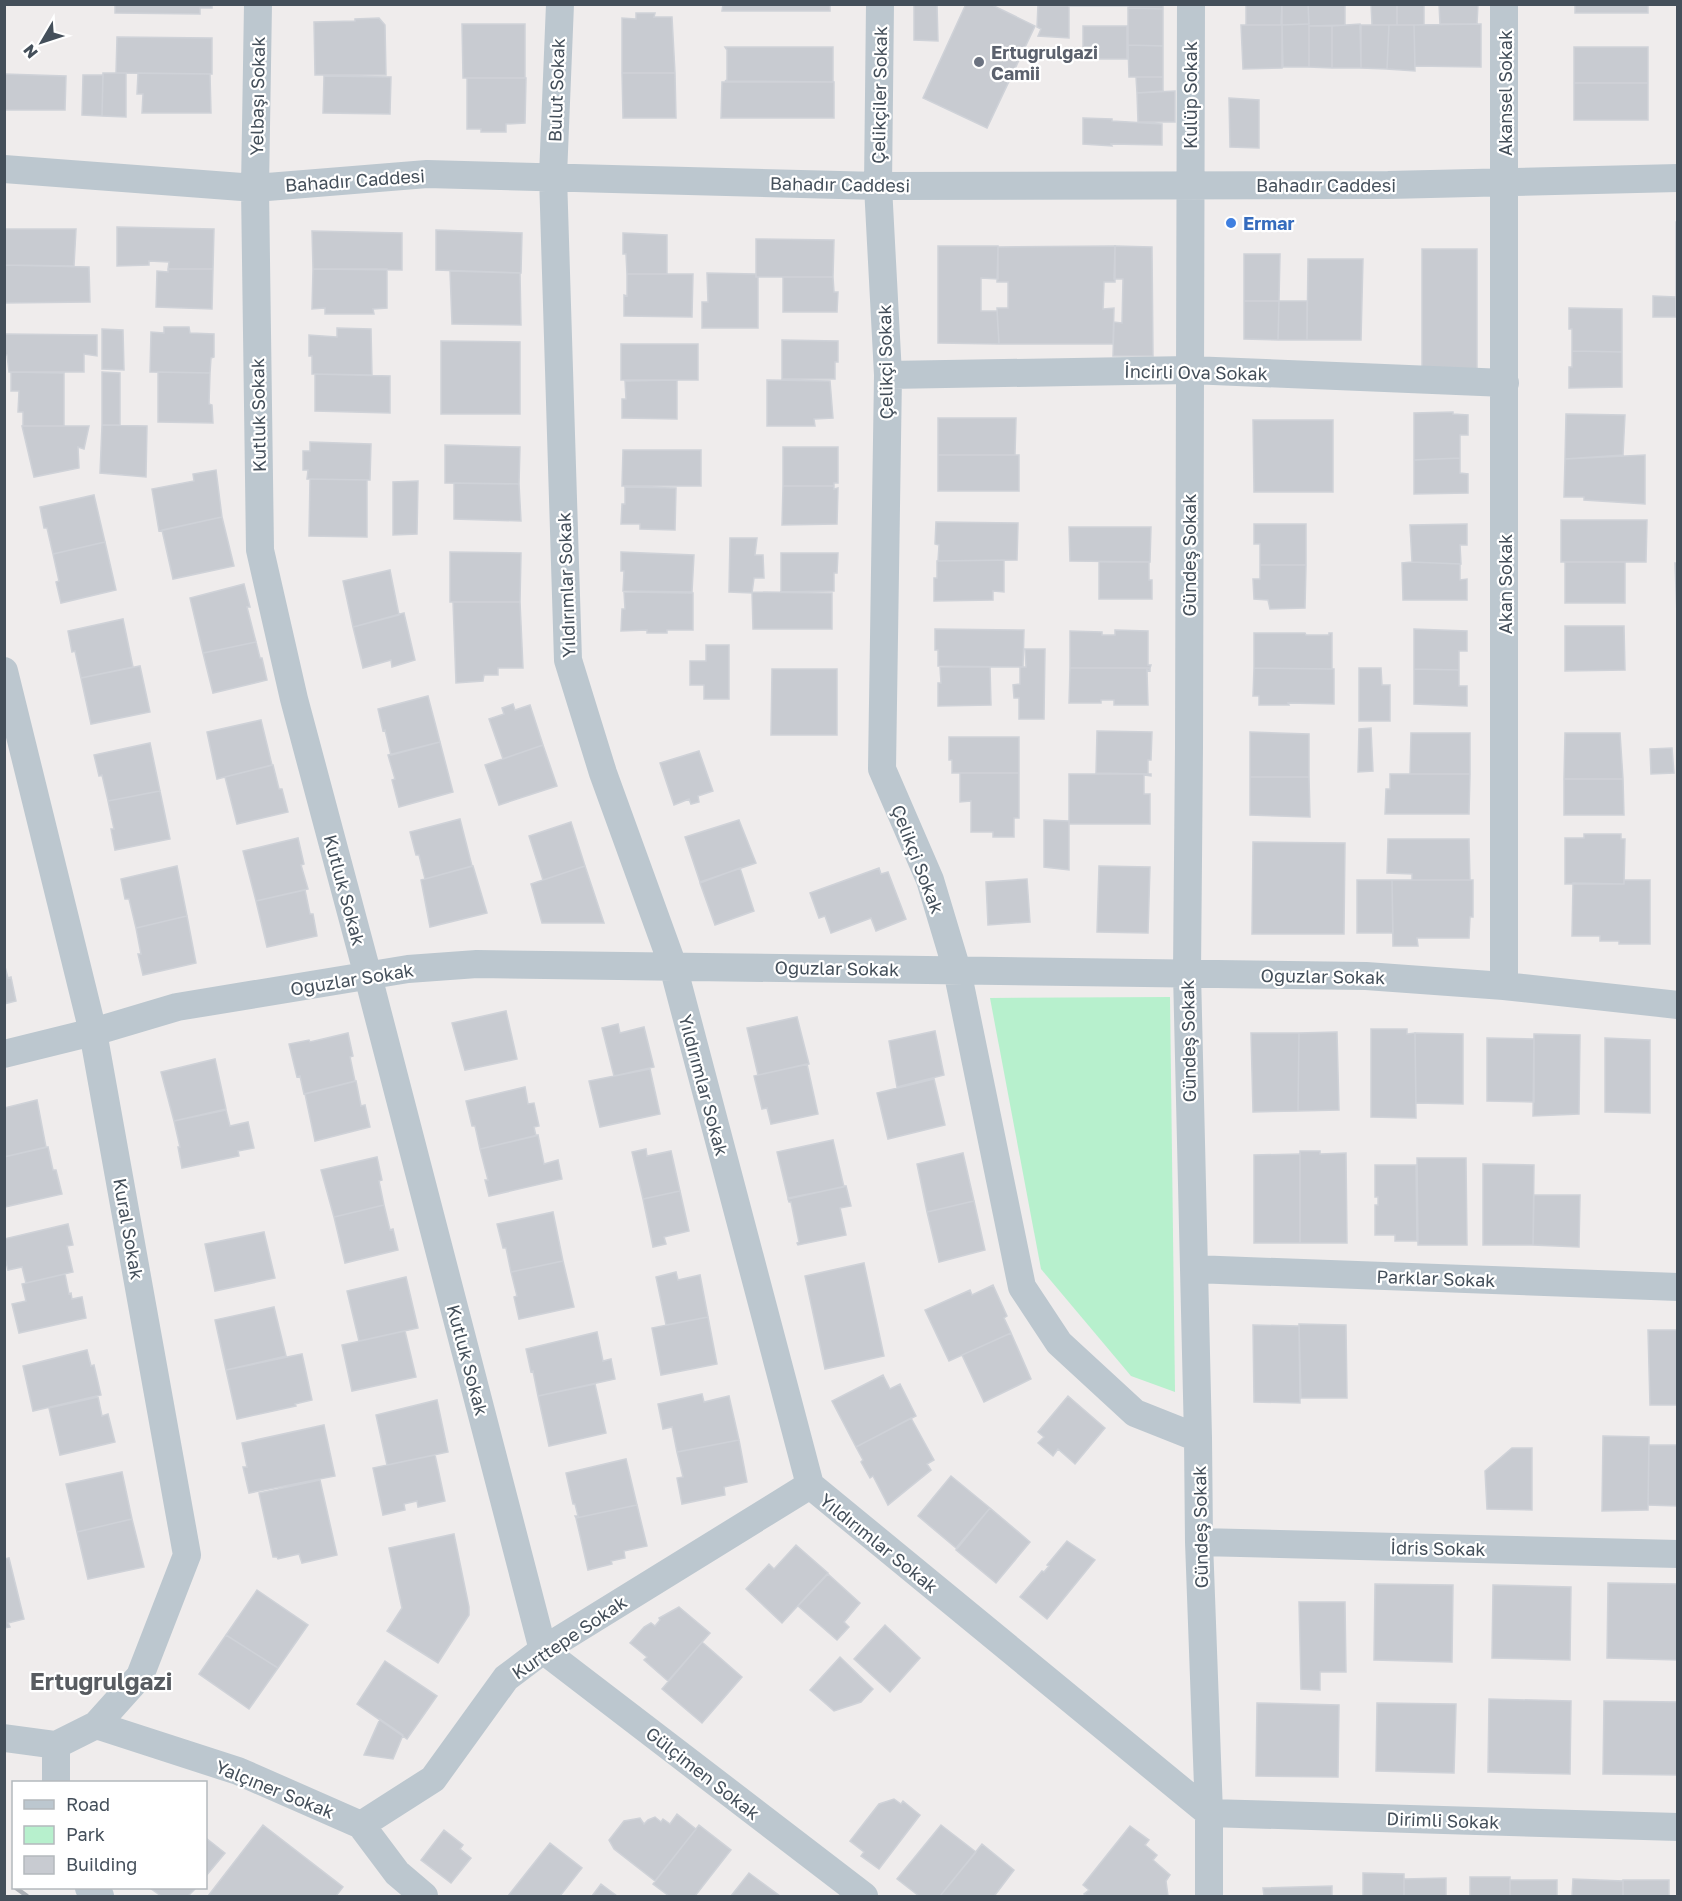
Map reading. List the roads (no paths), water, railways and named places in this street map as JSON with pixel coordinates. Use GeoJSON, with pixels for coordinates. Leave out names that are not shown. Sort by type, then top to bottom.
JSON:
{"type":"FeatureCollection","features":[{"type":"Feature","properties":{"kind":"street","name":"Yelbaşı Sokak"},"geometry":{"type":"LineString","coordinates":[[255,188],[258,4]]}},
{"type":"Feature","properties":{"kind":"street","name":"Bulut Sokak"},"geometry":{"type":"LineString","coordinates":[[553,176],[560,4]]}},
{"type":"Feature","properties":{"kind":"street","name":"Çelikçiler Sokak"},"geometry":{"type":"LineString","coordinates":[[878,186],[880,4]]}},
{"type":"Feature","properties":{"kind":"street","name":"Kulüp Sokak"},"geometry":{"type":"LineString","coordinates":[[1190,185],[1191,4]]}},
{"type":"Feature","properties":{"kind":"street","name":"Akansel Sokak"},"geometry":{"type":"LineString","coordinates":[[1504,4],[1505,182]]}},
{"type":"Feature","properties":{"kind":"street","name":"Bahadır Caddesi"},"geometry":{"type":"LineString","coordinates":[[4,169],[255,188],[427,174],[878,186],[1505,182],[1677,178]]}},
{"type":"Feature","properties":{"kind":"street","name":"Yıldırımlar Sokak"},"geometry":{"type":"LineString","coordinates":[[553,176],[568,660],[603,773],[673,966],[810,1485],[1209,1813]]}},
{"type":"Feature","properties":{"kind":"street","name":"Akan Sokak"},"geometry":{"type":"LineString","coordinates":[[1504,986],[1505,182]]}},
{"type":"Feature","properties":{"kind":"street","name":"Gündeş Sokak"},"geometry":{"type":"LineString","coordinates":[[1190,185],[1189,747],[1186,973],[1199,1542],[1209,1813],[1209,1896]]}},
{"type":"Feature","properties":{"kind":"street","name":"Çelikçi Sokak"},"geometry":{"type":"LineString","coordinates":[[878,186],[888,375],[882,769],[930,880],[957,970],[1022,1287],[1059,1343],[1135,1413],[1198,1438]]}},
{"type":"Feature","properties":{"kind":"street","name":"Kutluk Sokak"},"geometry":{"type":"LineString","coordinates":[[255,188],[260,550],[294,699],[543,1650]]}},
{"type":"Feature","properties":{"kind":"street","name":"İncirli Ova Sokak"},"geometry":{"type":"LineString","coordinates":[[888,375],[1190,370],[1505,382]]}},
{"type":"Feature","properties":{"kind":"street","name":"Kural Sokak"},"geometry":{"type":"LineString","coordinates":[[4,671],[93,1032],[187,1555],[140,1676],[96,1725],[56,1745]]}},
{"type":"Feature","properties":{"kind":"street","name":"Oğuzlar Sokak"},"geometry":{"type":"LineString","coordinates":[[4,1054],[177,1008],[408,969],[477,964],[1366,976],[1504,986],[1677,1005]]}},
{"type":"Feature","properties":{"kind":"street","name":"Parklar Sokak"},"geometry":{"type":"LineString","coordinates":[[1194,1269],[1677,1287]]}},
{"type":"Feature","properties":{"kind":"street","name":"Kurttepe Sokak"},"geometry":{"type":"LineString","coordinates":[[362,1825],[433,1779],[506,1678],[543,1650],[810,1485]]}},
{"type":"Feature","properties":{"kind":"street","name":"İdris Sokak"},"geometry":{"type":"LineString","coordinates":[[1199,1542],[1677,1554]]}},
{"type":"Feature","properties":{"kind":"street","name":"Gülçimen Sokak"},"geometry":{"type":"LineString","coordinates":[[543,1650],[864,1896]]}},
{"type":"Feature","properties":{"kind":"street","name":"Yalçıner Sokak"},"geometry":{"type":"LineString","coordinates":[[96,1725],[238,1771],[362,1825]]}},
{"type":"Feature","properties":{"kind":"street"},"geometry":{"type":"LineString","coordinates":[[4,1738],[56,1745],[56,1781]]}},
{"type":"Feature","properties":{"kind":"street","name":"Dirimli Sokak"},"geometry":{"type":"LineString","coordinates":[[1209,1813],[1677,1827]]}},
{"type":"Feature","properties":{"kind":"street"},"geometry":{"type":"LineString","coordinates":[[362,1825],[397,1873],[424,1896]]}},
{"type":"Feature","properties":{"kind":"railway"},"geometry":{"type":"LineString","coordinates":[[17,1889],[27,1896]]}},
{"type":"Feature","properties":{"kind":"place","name":"Ertuğrulgazi Camii"},"geometry":{"type":"Point","coordinates":[979,62]}},
{"type":"Feature","properties":{"kind":"place","name":"Ermar"},"geometry":{"type":"Point","coordinates":[1231,223]}},
{"type":"Feature","properties":{"kind":"district","name":"Ertuğrulgazi"},"geometry":{"type":"Point","coordinates":[101,1680]}}]}
